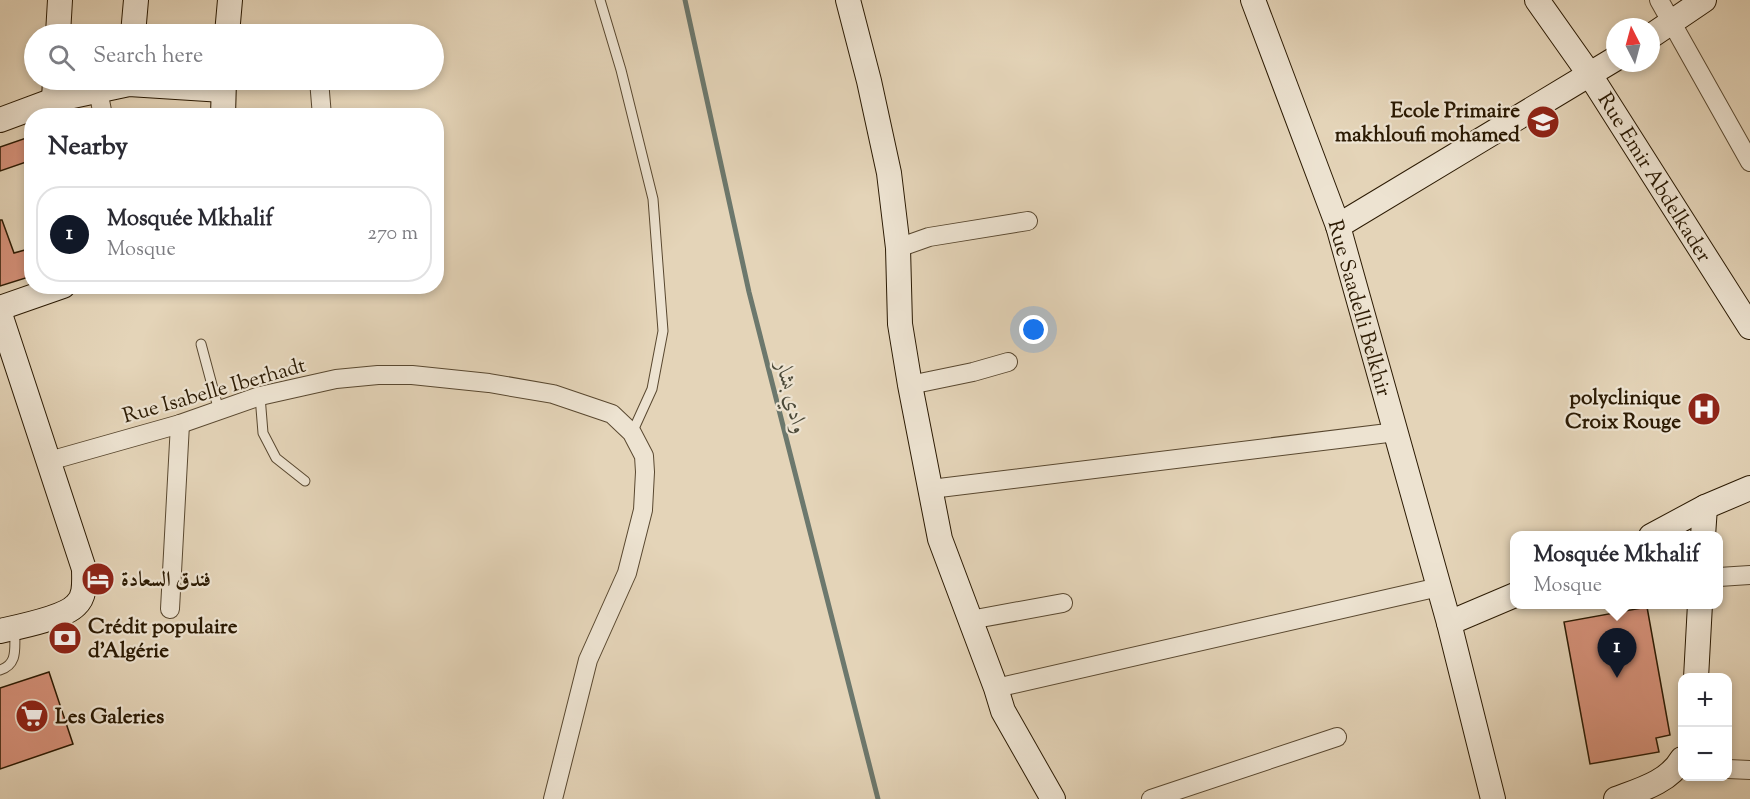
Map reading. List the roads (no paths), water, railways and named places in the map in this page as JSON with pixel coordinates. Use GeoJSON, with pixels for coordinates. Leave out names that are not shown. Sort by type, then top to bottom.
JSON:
{"type":"FeatureCollection","features":[{"type":"Feature","properties":{"kind":"street"},"geometry":{"type":"LineString","coordinates":[[59,24],[60,0]]}},
{"type":"Feature","properties":{"kind":"street"},"geometry":{"type":"LineString","coordinates":[[134,24],[136,0]]}},
{"type":"Feature","properties":{"kind":"street"},"geometry":{"type":"LineString","coordinates":[[228,24],[230,0]]}},
{"type":"Feature","properties":{"kind":"street"},"geometry":{"type":"LineString","coordinates":[[848,0],[889,173],[898,248],[900,324],[940,539],[1003,711],[1053,799]]}},
{"type":"Feature","properties":{"kind":"street","name":"Rue Saadelli Belkhir"},"geometry":{"type":"LineString","coordinates":[[1253,0],[1338,226],[1449,623],[1493,799]]}},
{"type":"Feature","properties":{"kind":"street","name":"Rue Emir Abdelkader"},"geometry":{"type":"LineString","coordinates":[[1537,0],[1590,75],[1750,327]]}},
{"type":"Feature","properties":{"kind":"street"},"geometry":{"type":"LineString","coordinates":[[1659,0],[1661,29],[1750,162]]}},
{"type":"Feature","properties":{"kind":"street"},"geometry":{"type":"LineString","coordinates":[[1661,29],[1704,0]]}},
{"type":"Feature","properties":{"kind":"street"},"geometry":{"type":"LineString","coordinates":[[1338,226],[1606,64]]}},
{"type":"Feature","properties":{"kind":"street"},"geometry":{"type":"LineString","coordinates":[[0,120],[55,90],[98,90],[101,108]]}},
{"type":"Feature","properties":{"kind":"street"},"geometry":{"type":"LineString","coordinates":[[223,90],[223,108]]}},
{"type":"Feature","properties":{"kind":"street"},"geometry":{"type":"LineString","coordinates":[[320,90],[321,108]]}},
{"type":"Feature","properties":{"kind":"street"},"geometry":{"type":"LineString","coordinates":[[898,248],[929,237],[1028,221]]}},
{"type":"Feature","properties":{"kind":"street"},"geometry":{"type":"LineString","coordinates":[[8,630],[65,613],[77,605],[85,586],[84,569],[1,318],[48,294]]}},
{"type":"Feature","properties":{"kind":"street"},"geometry":{"type":"LineString","coordinates":[[910,385],[1008,362]]}},
{"type":"Feature","properties":{"kind":"street","name":"Rue Isabelle Iberhadt"},"geometry":{"type":"LineString","coordinates":[[49,461],[180,424],[260,396],[336,379],[368,376],[412,375],[444,378],[553,394],[612,414],[632,433]]}},
{"type":"Feature","properties":{"kind":"street"},"geometry":{"type":"LineString","coordinates":[[170,609],[180,424]]}},
{"type":"Feature","properties":{"kind":"street"},"geometry":{"type":"LineString","coordinates":[[931,489],[1396,432]]}},
{"type":"Feature","properties":{"kind":"street"},"geometry":{"type":"LineString","coordinates":[[553,799],[588,660],[627,573],[643,510],[644,456],[632,433]]}},
{"type":"Feature","properties":{"kind":"street"},"geometry":{"type":"LineString","coordinates":[[1660,531],[1704,507],[1750,488]]}},
{"type":"Feature","properties":{"kind":"street"},"geometry":{"type":"LineString","coordinates":[[1703,531],[1704,507]]}},
{"type":"Feature","properties":{"kind":"street"},"geometry":{"type":"LineString","coordinates":[[1723,577],[1750,575]]}},
{"type":"Feature","properties":{"kind":"street"},"geometry":{"type":"LineString","coordinates":[[996,688],[1439,587]]}},
{"type":"Feature","properties":{"kind":"street"},"geometry":{"type":"LineString","coordinates":[[1449,623],[1510,597]]}},
{"type":"Feature","properties":{"kind":"street"},"geometry":{"type":"LineString","coordinates":[[970,620],[1063,603]]}},
{"type":"Feature","properties":{"kind":"street"},"geometry":{"type":"LineString","coordinates":[[1696,673],[1700,609]]}},
{"type":"Feature","properties":{"kind":"street"},"geometry":{"type":"LineString","coordinates":[[1151,799],[1337,737]]}},
{"type":"Feature","properties":{"kind":"street"},"geometry":{"type":"LineString","coordinates":[[1616,799],[1661,780],[1678,768]]}},
{"type":"Feature","properties":{"kind":"street"},"geometry":{"type":"LineString","coordinates":[[1732,770],[1750,770]]}},
{"type":"Feature","properties":{"kind":"lane"},"geometry":{"type":"LineString","coordinates":[[600,0],[621,70],[653,199],[663,331],[652,388],[632,433]]}},
{"type":"Feature","properties":{"kind":"lane"},"geometry":{"type":"LineString","coordinates":[[201,344],[219,411]]}},
{"type":"Feature","properties":{"kind":"lane"},"geometry":{"type":"LineString","coordinates":[[260,396],[263,433],[276,458],[305,482]]}},
{"type":"Feature","properties":{"kind":"lane"},"geometry":{"type":"LineString","coordinates":[[0,670],[8,667],[13,661],[8,630]]}},
{"type":"Feature","properties":{"kind":"waterway","name":"وادي بشار"},"geometry":{"type":"LineString","coordinates":[[685,0],[749,292],[878,799]]}},
{"type":"Feature","properties":{"kind":"place","name":"Ecole Primaire makhloufi mohamed"},"geometry":{"type":"Point","coordinates":[1543,122]}},
{"type":"Feature","properties":{"kind":"place","name":"polyclinique Croix Rouge"},"geometry":{"type":"Point","coordinates":[1704,409]}},
{"type":"Feature","properties":{"kind":"place","name":"فندق السعادة"},"geometry":{"type":"Point","coordinates":[98,579]}},
{"type":"Feature","properties":{"kind":"place","name":"Crédit populaire d'Algérie"},"geometry":{"type":"Point","coordinates":[65,638]}},
{"type":"Feature","properties":{"kind":"place","name":"Mosquée Mkhalif"},"geometry":{"type":"Point","coordinates":[1617,678]}},
{"type":"Feature","properties":{"kind":"place","name":"Les Galeries"},"geometry":{"type":"Point","coordinates":[32,716]}}]}
